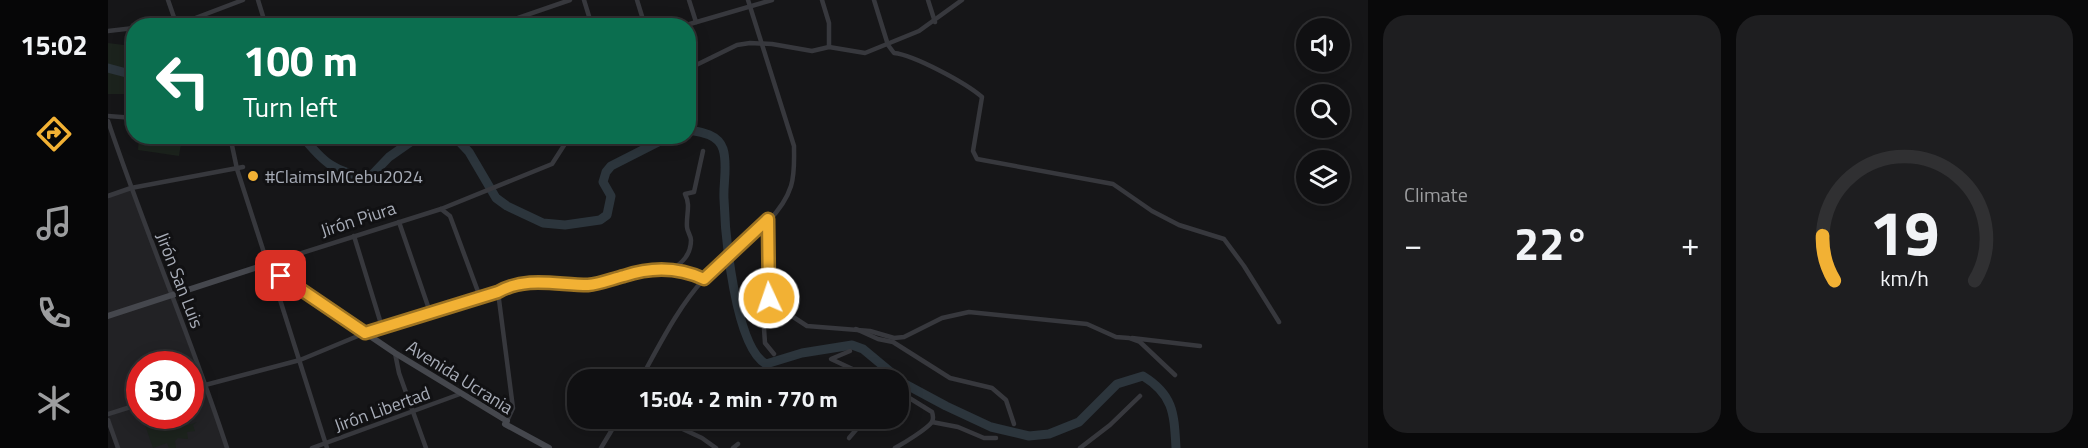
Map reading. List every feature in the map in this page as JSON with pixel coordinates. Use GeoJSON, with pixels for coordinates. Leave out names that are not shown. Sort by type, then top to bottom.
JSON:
{"type":"FeatureCollection","features":[{"type":"Feature","properties":{"kind":"main road","name":"Avenida Ucrania"},"geometry":{"type":"LineString","coordinates":[[268,265],[394,353],[507,421],[505,424],[549,448]]}},
{"type":"Feature","properties":{"kind":"main road","name":"Jirón Piura"},"geometry":{"type":"LineString","coordinates":[[108,316],[268,265]]}},
{"type":"Feature","properties":{"kind":"street"},"geometry":{"type":"LineString","coordinates":[[168,0],[174,18]]}},
{"type":"Feature","properties":{"kind":"street"},"geometry":{"type":"LineString","coordinates":[[195,18],[243,0]]}},
{"type":"Feature","properties":{"kind":"street"},"geometry":{"type":"LineString","coordinates":[[258,0],[264,18]]}},
{"type":"Feature","properties":{"kind":"street"},"geometry":{"type":"LineString","coordinates":[[515,18],[570,0]]}},
{"type":"Feature","properties":{"kind":"street"},"geometry":{"type":"LineString","coordinates":[[584,0],[590,18]]}},
{"type":"Feature","properties":{"kind":"street"},"geometry":{"type":"LineString","coordinates":[[637,0],[643,18]]}},
{"type":"Feature","properties":{"kind":"street"},"geometry":{"type":"LineString","coordinates":[[689,0],[695,18]]}},
{"type":"Feature","properties":{"kind":"street"},"geometry":{"type":"LineString","coordinates":[[647,369],[704,279],[780,207],[791,187],[794,155],[784,111],[748,0]]}},
{"type":"Feature","properties":{"kind":"street"},"geometry":{"type":"LineString","coordinates":[[696,22],[772,0]]}},
{"type":"Feature","properties":{"kind":"street"},"geometry":{"type":"LineString","coordinates":[[822,0],[829,23],[829,47]]}},
{"type":"Feature","properties":{"kind":"street"},"geometry":{"type":"LineString","coordinates":[[874,0],[888,45],[894,53],[908,55],[927,63],[982,97],[973,151],[977,159],[1113,184],[1152,211],[1179,225],[1224,239],[1279,322]]}},
{"type":"Feature","properties":{"kind":"street"},"geometry":{"type":"LineString","coordinates":[[928,0],[935,22]]}},
{"type":"Feature","properties":{"kind":"street"},"geometry":{"type":"LineString","coordinates":[[696,65],[737,45],[761,42],[812,51],[829,47],[858,53],[888,45],[935,22],[962,0]]}},
{"type":"Feature","properties":{"kind":"street"},"geometry":{"type":"LineString","coordinates":[[108,31],[126,29]]}},
{"type":"Feature","properties":{"kind":"street"},"geometry":{"type":"LineString","coordinates":[[108,116],[126,117]]}},
{"type":"Feature","properties":{"kind":"street","name":"Jirón San Luis"},"geometry":{"type":"LineString","coordinates":[[108,121],[130,189],[206,384],[227,448]]}},
{"type":"Feature","properties":{"kind":"street"},"geometry":{"type":"LineString","coordinates":[[232,144],[237,169],[268,265]]}},
{"type":"Feature","properties":{"kind":"street","name":"Jirón Piura"},"geometry":{"type":"LineString","coordinates":[[268,265],[441,209],[556,161],[566,144]]}},
{"type":"Feature","properties":{"kind":"street"},"geometry":{"type":"LineString","coordinates":[[670,270],[682,263],[688,254],[691,240],[687,226],[689,204],[685,194],[694,192],[703,151]]}},
{"type":"Feature","properties":{"kind":"street"},"geometry":{"type":"LineString","coordinates":[[108,195],[243,167]]}},
{"type":"Feature","properties":{"kind":"street"},"geometry":{"type":"LineString","coordinates":[[441,209],[450,216],[480,297]]}},
{"type":"Feature","properties":{"kind":"street"},"geometry":{"type":"LineString","coordinates":[[768,219],[769,298],[763,314],[765,343],[774,354]]}},
{"type":"Feature","properties":{"kind":"street"},"geometry":{"type":"LineString","coordinates":[[399,222],[430,312]]}},
{"type":"Feature","properties":{"kind":"street"},"geometry":{"type":"LineString","coordinates":[[354,236],[381,327]]}},
{"type":"Feature","properties":{"kind":"street"},"geometry":{"type":"LineString","coordinates":[[206,384],[300,360],[381,327],[498,292],[511,284],[590,285],[633,273],[670,270],[686,270],[704,279]]}},
{"type":"Feature","properties":{"kind":"street"},"geometry":{"type":"LineString","coordinates":[[281,276],[276,287],[326,446]]}},
{"type":"Feature","properties":{"kind":"street"},"geometry":{"type":"LineString","coordinates":[[498,292],[513,408],[507,421]]}},
{"type":"Feature","properties":{"kind":"street"},"geometry":{"type":"LineString","coordinates":[[769,298],[778,308],[807,326],[856,329],[894,338],[904,337],[942,318],[969,312],[1087,324],[1116,337],[1200,346]]}},
{"type":"Feature","properties":{"kind":"street"},"geometry":{"type":"LineString","coordinates":[[856,329],[860,333],[893,342],[950,378],[992,388],[1006,400],[1014,424]]}},
{"type":"Feature","properties":{"kind":"street"},"geometry":{"type":"LineString","coordinates":[[1129,338],[1140,342],[1175,375]]}},
{"type":"Feature","properties":{"kind":"street"},"geometry":{"type":"LineString","coordinates":[[850,351],[831,359],[854,369]]}},
{"type":"Feature","properties":{"kind":"street"},"geometry":{"type":"LineString","coordinates":[[394,353],[412,413],[426,448]]}},
{"type":"Feature","properties":{"kind":"street","name":"Jirón Libertad"},"geometry":{"type":"LineString","coordinates":[[312,448],[326,446],[459,394]]}},
{"type":"Feature","properties":{"kind":"street"},"geometry":{"type":"LineString","coordinates":[[1080,448],[1110,425],[1140,396]]}},
{"type":"Feature","properties":{"kind":"street"},"geometry":{"type":"LineString","coordinates":[[909,398],[932,412],[932,422]]}},
{"type":"Feature","properties":{"kind":"street"},"geometry":{"type":"LineString","coordinates":[[108,414],[126,408]]}},
{"type":"Feature","properties":{"kind":"street"},"geometry":{"type":"LineString","coordinates":[[108,420],[118,448]]}},
{"type":"Feature","properties":{"kind":"street"},"geometry":{"type":"LineString","coordinates":[[932,422],[958,427],[984,438],[996,438]]}},
{"type":"Feature","properties":{"kind":"street"},"geometry":{"type":"LineString","coordinates":[[895,448],[910,440],[932,422]]}},
{"type":"Feature","properties":{"kind":"street"},"geometry":{"type":"LineString","coordinates":[[601,448],[612,429]]}},
{"type":"Feature","properties":{"kind":"street"},"geometry":{"type":"LineString","coordinates":[[683,429],[716,448]]}},
{"type":"Feature","properties":{"kind":"street"},"geometry":{"type":"LineString","coordinates":[[849,438],[857,429]]}},
{"type":"Feature","properties":{"kind":"street"},"geometry":{"type":"LineString","coordinates":[[734,448],[738,444]]}},
{"type":"Feature","properties":{"kind":"shaded area"},"geometry":{"type":"Polygon","coordinates":[[[108,43],[126,45],[126,69],[108,65],[108,43]]]}},
{"type":"Feature","properties":{"kind":"shaded area"},"geometry":{"type":"Polygon","coordinates":[[[108,71],[126,77],[126,94],[108,94],[108,71]]]}},
{"type":"Feature","properties":{"kind":"shaded area"},"geometry":{"type":"Polygon","coordinates":[[[138,144],[181,144],[179,156],[138,150],[138,144]]]}},
{"type":"Feature","properties":{"kind":"shaded area"},"geometry":{"type":"Polygon","coordinates":[[[131,188],[191,351],[126,351],[126,429],[204,429],[204,388],[226,448],[119,448],[108,417],[108,196],[131,188]]]}},
{"type":"Feature","properties":{"kind":"shaded area"},"geometry":{"type":"Polygon","coordinates":[[[146,429],[194,429],[195,431],[187,432],[188,439],[178,438],[175,441],[176,448],[169,448],[167,443],[153,448],[146,429]]]}},
{"type":"Feature","properties":{"kind":"waterway"},"geometry":{"type":"LineString","coordinates":[[108,68],[126,73]]}},
{"type":"Feature","properties":{"kind":"waterway"},"geometry":{"type":"LineString","coordinates":[[696,132],[713,137],[723,149],[725,215],[739,314],[746,336],[755,353],[766,364],[802,353],[852,345],[863,349],[905,384],[946,406],[991,427],[1029,436],[1049,434],[1079,422],[1117,384],[1143,376],[1161,390],[1167,398],[1173,415],[1176,448]]}},
{"type":"Feature","properties":{"kind":"waterway"},"geometry":{"type":"LineString","coordinates":[[309,144],[324,160],[338,169],[369,178],[389,157],[408,144]]}},
{"type":"Feature","properties":{"kind":"waterway"},"geometry":{"type":"LineString","coordinates":[[462,144],[469,152],[496,198],[507,206],[543,223],[565,225],[600,220],[607,215],[611,196],[603,182],[606,172],[611,166],[654,144]]}},
{"type":"Feature","properties":{"kind":"place","name":"#ClaimsIMCebu2024"},"geometry":{"type":"Point","coordinates":[253,176]}},
{"type":"Feature","properties":{"kind":"route"},"geometry":{"type":"LineString","coordinates":[[281,276],[365,333],[498,292],[511,284],[531,282],[590,285],[633,273],[665,269],[686,270],[704,279],[768,219],[769,298]]}}]}
